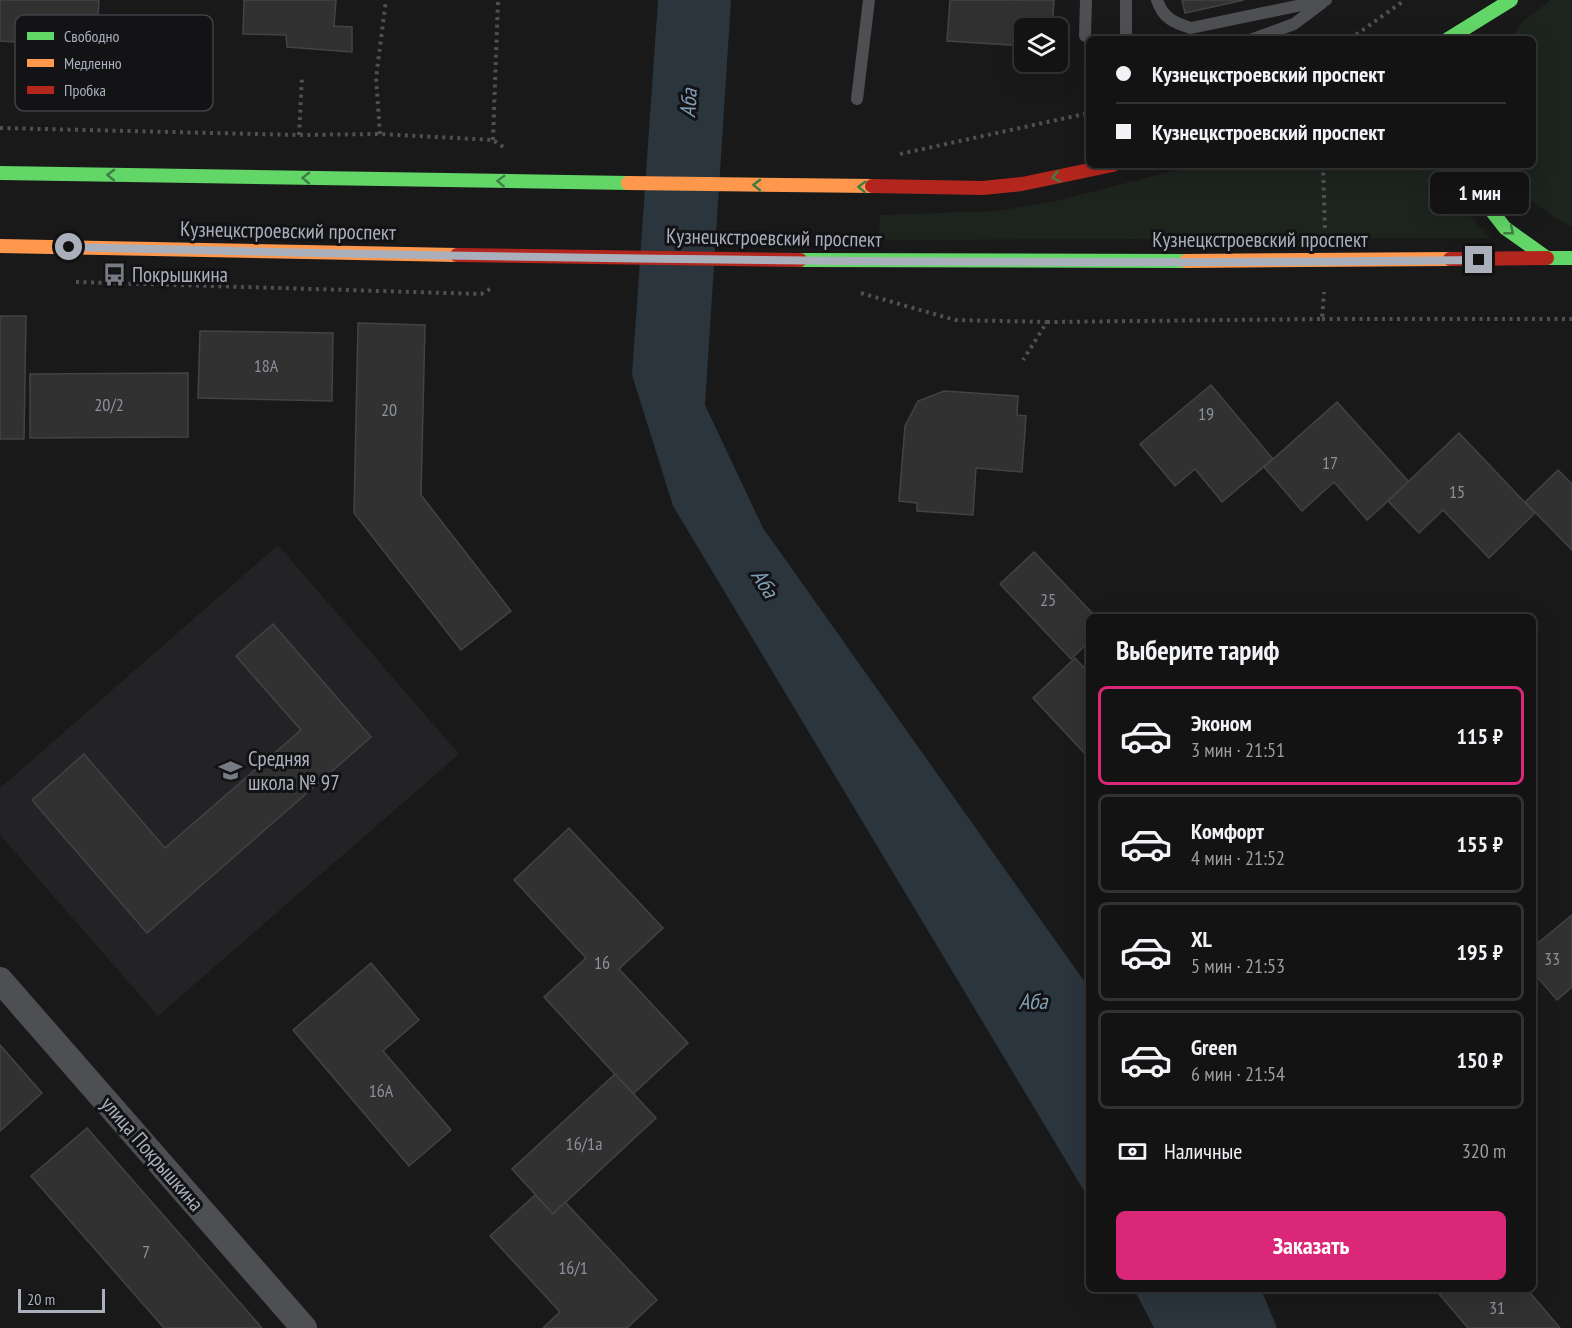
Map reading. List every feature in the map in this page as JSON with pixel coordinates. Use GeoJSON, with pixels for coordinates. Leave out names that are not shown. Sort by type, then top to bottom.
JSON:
{"type":"FeatureCollection","features":[{"type":"Feature","properties":{"kind":"main road"},"geometry":{"type":"LineString","coordinates":[[1453,36],[1511,0]]}},
{"type":"Feature","properties":{"kind":"main road"},"geometry":{"type":"LineString","coordinates":[[1487,29],[1498,9]]}},
{"type":"Feature","properties":{"kind":"main road"},"geometry":{"type":"LineString","coordinates":[[0,173],[983,188],[1022,184],[1099,168]]}},
{"type":"Feature","properties":{"kind":"main road"},"geometry":{"type":"LineString","coordinates":[[1469,168],[1480,196],[1505,228],[1547,258]]}},
{"type":"Feature","properties":{"kind":"main road","name":"Кузнецкстроевский проспект"},"geometry":{"type":"LineString","coordinates":[[0,246],[473,257],[811,260],[1336,261],[1572,258]]}},
{"type":"Feature","properties":{"kind":"street","name":"улица Покрышкина"},"geometry":{"type":"LineString","coordinates":[[0,980],[304,1328]]}},
{"type":"Feature","properties":{"kind":"lane"},"geometry":{"type":"LineString","coordinates":[[857,99],[869,0]]}},
{"type":"Feature","properties":{"kind":"lane"},"geometry":{"type":"LineString","coordinates":[[1085,36],[1086,0]]}},
{"type":"Feature","properties":{"kind":"lane"},"geometry":{"type":"LineString","coordinates":[[1126,0],[1126,36]]}},
{"type":"Feature","properties":{"kind":"lane"},"geometry":{"type":"LineString","coordinates":[[1157,0],[1160,8],[1172,23],[1191,28],[1326,0]]}},
{"type":"Feature","properties":{"kind":"lane"},"geometry":{"type":"LineString","coordinates":[[1261,36],[1294,24],[1326,0]]}},
{"type":"Feature","properties":{"kind":"path"},"geometry":{"type":"LineString","coordinates":[[380,134],[376,78],[386,0]]}},
{"type":"Feature","properties":{"kind":"path"},"geometry":{"type":"LineString","coordinates":[[0,128],[299,135],[380,134],[493,140],[498,0]]}},
{"type":"Feature","properties":{"kind":"path"},"geometry":{"type":"LineString","coordinates":[[1354,36],[1405,0]]}},
{"type":"Feature","properties":{"kind":"path"},"geometry":{"type":"LineString","coordinates":[[299,135],[302,77]]}},
{"type":"Feature","properties":{"kind":"path"},"geometry":{"type":"LineString","coordinates":[[898,154],[1086,114]]}},
{"type":"Feature","properties":{"kind":"path"},"geometry":{"type":"LineString","coordinates":[[70,282],[481,294]]}},
{"type":"Feature","properties":{"kind":"path"},"geometry":{"type":"LineString","coordinates":[[852,291],[955,320],[1047,322],[1023,360]]}},
{"type":"Feature","properties":{"kind":"path"},"geometry":{"type":"LineString","coordinates":[[1322,319],[1572,319]]}},
{"type":"Feature","properties":{"kind":"shaded area"},"geometry":{"type":"Polygon","coordinates":[[[1551,0],[1572,0],[1572,227],[1533,202],[1507,168],[1536,168],[1536,36],[1513,36],[1522,22],[1551,0]]]}},
{"type":"Feature","properties":{"kind":"shaded area"},"geometry":{"type":"Polygon","coordinates":[[[1185,168],[1442,168],[1454,196],[1491,238],[879,240],[880,215],[996,211],[1051,202],[1185,168]]]}},
{"type":"Feature","properties":{"kind":"shaded area","name":"Средняя школа № 97"},"geometry":{"type":"Polygon","coordinates":[[[278,545],[459,754],[158,1016],[0,835],[0,788],[278,545]]]}},
{"type":"Feature","properties":{"kind":"water","name":"Аба"},"geometry":{"type":"Polygon","coordinates":[[[658,0],[731,0],[705,405],[763,528],[1086,984],[1086,1194],[673,506],[632,375],[658,0]]]}},
{"type":"Feature","properties":{"kind":"water"},"geometry":{"type":"Polygon","coordinates":[[[1136,1292],[1262,1292],[1277,1328],[1154,1328],[1136,1292]]]}},
{"type":"Feature","properties":{"kind":"building"},"geometry":{"type":"Polygon","coordinates":[[[0,0],[99,0],[98,15],[15,15],[15,42],[0,41],[0,0]]]}},
{"type":"Feature","properties":{"kind":"building"},"geometry":{"type":"Polygon","coordinates":[[[244,0],[336,0],[334,26],[352,27],[352,52],[287,47],[286,35],[243,34],[244,0]]]}},
{"type":"Feature","properties":{"kind":"building"},"geometry":{"type":"Polygon","coordinates":[[[950,0],[1054,0],[1053,18],[1014,18],[1014,45],[947,41],[950,0]]]}},
{"type":"Feature","properties":{"kind":"building"},"geometry":{"type":"Polygon","coordinates":[[[1182,0],[1244,0],[1185,13],[1182,0]]]}},
{"type":"Feature","properties":{"kind":"building"},"geometry":{"type":"Polygon","coordinates":[[[0,316],[26,316],[24,439],[0,439],[0,316]]]}},
{"type":"Feature","properties":{"kind":"building"},"geometry":{"type":"Polygon","coordinates":[[[358,323],[425,325],[421,495],[511,611],[461,650],[354,513],[358,323]]]}},
{"type":"Feature","properties":{"kind":"building"},"geometry":{"type":"Polygon","coordinates":[[[200,331],[333,333],[332,401],[198,398],[200,331]]]}},
{"type":"Feature","properties":{"kind":"building"},"geometry":{"type":"Polygon","coordinates":[[[188,373],[188,437],[30,438],[30,374],[188,373]]]}},
{"type":"Feature","properties":{"kind":"building"},"geometry":{"type":"Polygon","coordinates":[[[1211,385],[1273,459],[1222,502],[1195,469],[1175,486],[1140,444],[1211,385]]]}},
{"type":"Feature","properties":{"kind":"building"},"geometry":{"type":"Polygon","coordinates":[[[944,391],[1018,396],[1017,415],[1026,416],[1022,472],[976,468],[973,515],[917,511],[917,503],[899,501],[905,426],[918,401],[944,391]]]}},
{"type":"Feature","properties":{"kind":"building"},"geometry":{"type":"Polygon","coordinates":[[[1337,402],[1409,482],[1367,520],[1334,482],[1302,511],[1264,467],[1337,402]]]}},
{"type":"Feature","properties":{"kind":"building"},"geometry":{"type":"Polygon","coordinates":[[[1459,433],[1535,513],[1489,558],[1443,510],[1419,533],[1388,501],[1459,433]]]}},
{"type":"Feature","properties":{"kind":"building"},"geometry":{"type":"Polygon","coordinates":[[[1558,470],[1572,484],[1572,550],[1525,502],[1558,470]]]}},
{"type":"Feature","properties":{"kind":"building"},"geometry":{"type":"Polygon","coordinates":[[[1034,552],[1093,614],[1086,614],[1086,645],[1071,659],[1000,584],[1034,552]]]}},
{"type":"Feature","properties":{"kind":"building"},"geometry":{"type":"Polygon","coordinates":[[[273,624],[371,737],[147,933],[32,800],[84,754],[165,848],[301,730],[236,656],[273,624]]]}},
{"type":"Feature","properties":{"kind":"building"},"geometry":{"type":"Polygon","coordinates":[[[1075,658],[1086,670],[1086,755],[1033,698],[1075,658]]]}},
{"type":"Feature","properties":{"kind":"building"},"geometry":{"type":"Polygon","coordinates":[[[569,828],[663,928],[619,969],[688,1043],[633,1094],[544,997],[586,958],[514,880],[569,828]]]}},
{"type":"Feature","properties":{"kind":"building"},"geometry":{"type":"Polygon","coordinates":[[[1572,915],[1572,987],[1557,1000],[1536,976],[1536,945],[1572,915]]]}},
{"type":"Feature","properties":{"kind":"building"},"geometry":{"type":"Polygon","coordinates":[[[371,963],[419,1020],[383,1051],[451,1130],[409,1166],[293,1030],[371,963]]]}},
{"type":"Feature","properties":{"kind":"building"},"geometry":{"type":"Polygon","coordinates":[[[0,1045],[42,1093],[0,1131],[0,1045]]]}},
{"type":"Feature","properties":{"kind":"building"},"geometry":{"type":"Polygon","coordinates":[[[615,1074],[656,1118],[553,1214],[512,1169],[615,1074]]]}},
{"type":"Feature","properties":{"kind":"building"},"geometry":{"type":"Polygon","coordinates":[[[87,1128],[262,1328],[164,1328],[31,1176],[87,1128]]]}},
{"type":"Feature","properties":{"kind":"building"},"geometry":{"type":"Polygon","coordinates":[[[535,1195],[553,1214],[565,1202],[657,1300],[627,1328],[543,1328],[560,1312],[490,1236],[535,1195]]]}},
{"type":"Feature","properties":{"kind":"building"},"geometry":{"type":"Polygon","coordinates":[[[1437,1292],[1529,1292],[1560,1328],[1468,1328],[1437,1292]]]}},
{"type":"Feature","properties":{"kind":"traffic: fast"},"geometry":{"type":"LineString","coordinates":[[1453,36],[1511,0]]}},
{"type":"Feature","properties":{"kind":"traffic: fast"},"geometry":{"type":"LineString","coordinates":[[1469,168],[1480,196],[1505,228],[1547,258],[1572,258]]}},
{"type":"Feature","properties":{"kind":"traffic: fast"},"geometry":{"type":"LineString","coordinates":[[0,173],[628,183]]}},
{"type":"Feature","properties":{"kind":"traffic: fast"},"geometry":{"type":"LineString","coordinates":[[800,260],[1186,261]]}},
{"type":"Feature","properties":{"kind":"traffic: slow"},"geometry":{"type":"LineString","coordinates":[[628,183],[872,186]]}},
{"type":"Feature","properties":{"kind":"traffic: slow"},"geometry":{"type":"LineString","coordinates":[[0,246],[457,255]]}},
{"type":"Feature","properties":{"kind":"traffic: slow"},"geometry":{"type":"LineString","coordinates":[[1186,261],[1450,259]]}},
{"type":"Feature","properties":{"kind":"traffic: jam"},"geometry":{"type":"LineString","coordinates":[[872,186],[983,188],[1022,184],[1099,168]]}},
{"type":"Feature","properties":{"kind":"traffic: jam"},"geometry":{"type":"LineString","coordinates":[[457,255],[800,260]]}},
{"type":"Feature","properties":{"kind":"traffic: jam"},"geometry":{"type":"LineString","coordinates":[[1450,259],[1547,258]]}},
{"type":"Feature","properties":{"kind":"place","name":"Покрышкина"},"geometry":{"type":"Point","coordinates":[114,275]}},
{"type":"Feature","properties":{"kind":"place","name":"Средняя школа № 97"},"geometry":{"type":"Point","coordinates":[230,771]}},
{"type":"Feature","properties":{"kind":"route"},"geometry":{"type":"LineString","coordinates":[[69,247],[483,257],[811,260],[1479,260]]}}]}
